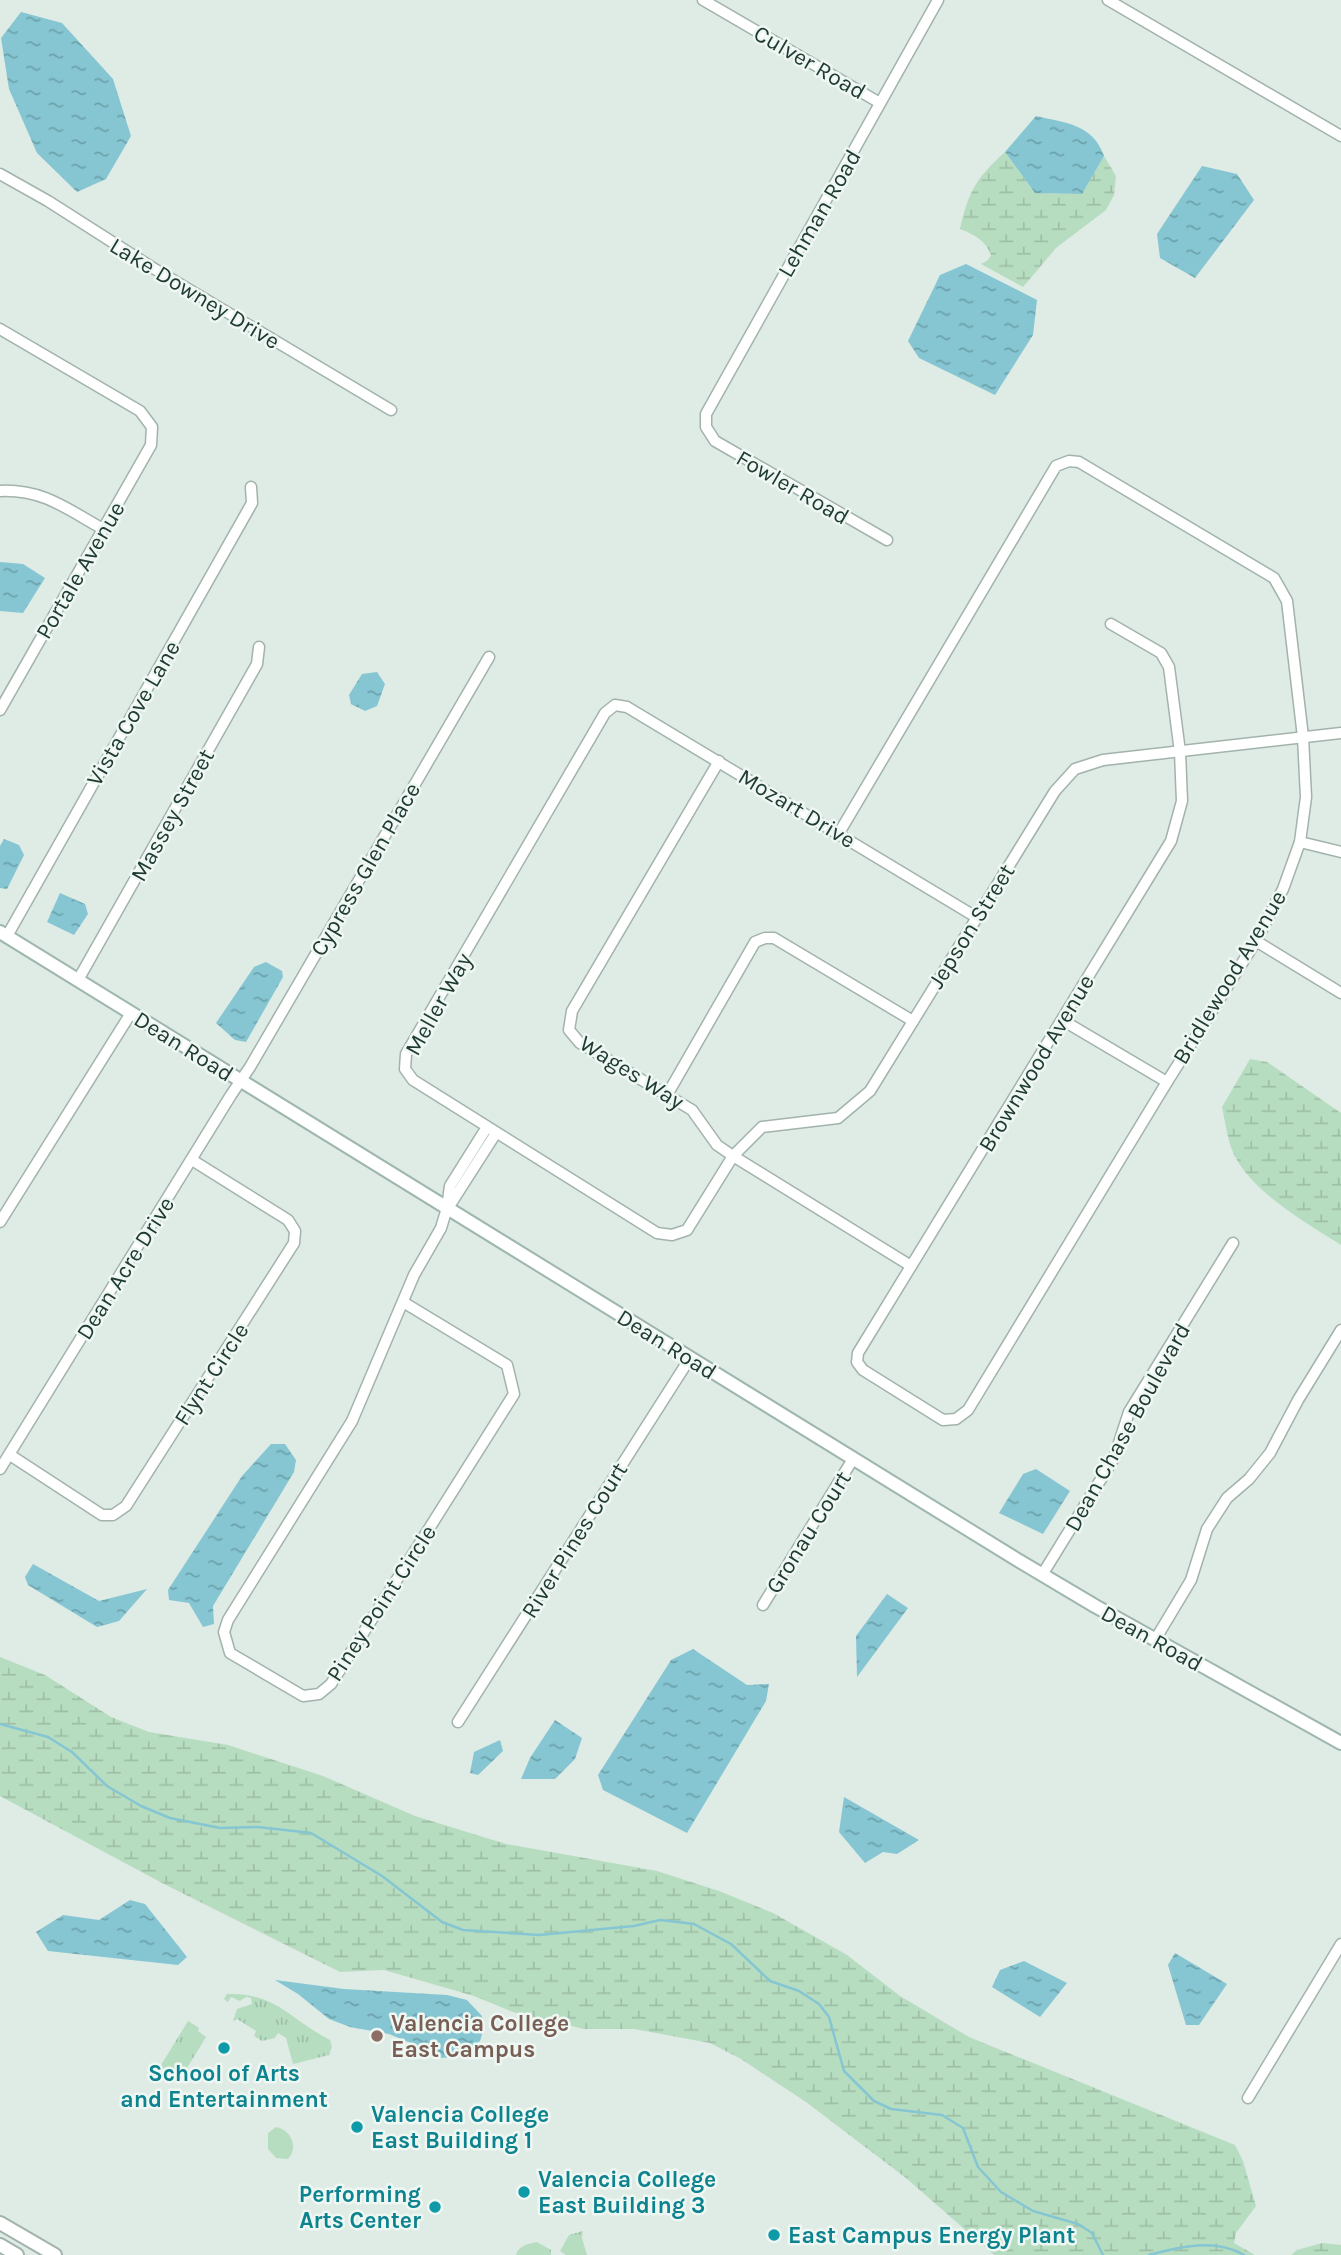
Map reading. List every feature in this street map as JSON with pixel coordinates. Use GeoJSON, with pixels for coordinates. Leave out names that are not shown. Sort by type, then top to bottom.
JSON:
{"type":"FeatureCollection","features":[{"type":"Feature","properties":{"kind":"main road","name":"Dean Road"},"geometry":{"type":"LineString","coordinates":[[3,934],[1042,1575],[1341,1743]]}},
{"type":"Feature","properties":{"kind":"main road"},"geometry":{"type":"LineString","coordinates":[[0,2223],[55,2255]]}},
{"type":"Feature","properties":{"kind":"main road"},"geometry":{"type":"LineString","coordinates":[[0,2245],[17,2255]]}},
{"type":"Feature","properties":{"kind":"street","name":"Culver Road"},"geometry":{"type":"LineString","coordinates":[[703,0],[880,103]]}},
{"type":"Feature","properties":{"kind":"street","name":"Lehman Road"},"geometry":{"type":"LineString","coordinates":[[706,427],[705,414],[709,404],[869,126],[938,0]]}},
{"type":"Feature","properties":{"kind":"street"},"geometry":{"type":"LineString","coordinates":[[1108,0],[1341,136]]}},
{"type":"Feature","properties":{"kind":"street","name":"Lake Downey Drive"},"geometry":{"type":"LineString","coordinates":[[0,174],[391,410]]}},
{"type":"Feature","properties":{"kind":"street","name":"Portale Avenue"},"geometry":{"type":"LineString","coordinates":[[0,329],[140,411],[152,427],[151,445],[3,699],[0,710]]}},
{"type":"Feature","properties":{"kind":"street","name":"Fowler Road"},"geometry":{"type":"LineString","coordinates":[[706,427],[715,441],[724,447],[887,540]]}},
{"type":"Feature","properties":{"kind":"street","name":"Bridlewood Avenue"},"geometry":{"type":"LineString","coordinates":[[839,833],[1056,466],[1069,461],[1079,462],[1274,578],[1287,601],[1303,737],[1306,797],[1300,842],[1283,889],[1256,941],[968,1410],[956,1419],[943,1420],[863,1370],[857,1362]]}},
{"type":"Feature","properties":{"kind":"street","name":"Vista Cove Lane"},"geometry":{"type":"LineString","coordinates":[[3,934],[252,503],[251,487]]}},
{"type":"Feature","properties":{"kind":"street"},"geometry":{"type":"LineString","coordinates":[[0,491],[17,490],[42,495],[103,530]]}},
{"type":"Feature","properties":{"kind":"street","name":"Brownwood Avenue"},"geometry":{"type":"LineString","coordinates":[[857,1362],[858,1353],[1171,841],[1182,800],[1180,752],[1169,667],[1161,653],[1111,624]]}},
{"type":"Feature","properties":{"kind":"street","name":"Massey Street"},"geometry":{"type":"LineString","coordinates":[[78,981],[257,664],[259,647]]}},
{"type":"Feature","properties":{"kind":"street","name":"Cypress Glen Place"},"geometry":{"type":"LineString","coordinates":[[241,1081],[489,657]]}},
{"type":"Feature","properties":{"kind":"street","name":"Mozart Drive"},"geometry":{"type":"LineString","coordinates":[[615,705],[627,707],[719,761],[976,917]]}},
{"type":"Feature","properties":{"kind":"street","name":"Meller Way"},"geometry":{"type":"LineString","coordinates":[[615,705],[605,713],[407,1054],[405,1069],[413,1080],[491,1130],[657,1233],[672,1235]]}},
{"type":"Feature","properties":{"kind":"street","name":"Jepson Street"},"geometry":{"type":"LineString","coordinates":[[672,1235],[687,1230],[733,1156],[762,1127],[838,1118],[870,1091],[1055,791],[1075,769],[1103,760],[1341,733]]}},
{"type":"Feature","properties":{"kind":"street","name":"Wages Way"},"geometry":{"type":"LineString","coordinates":[[719,761],[572,1011],[569,1030],[580,1043],[692,1110],[717,1145],[911,1266]]}},
{"type":"Feature","properties":{"kind":"street"},"geometry":{"type":"LineString","coordinates":[[1300,842],[1341,852]]}},
{"type":"Feature","properties":{"kind":"street"},"geometry":{"type":"LineString","coordinates":[[667,1095],[755,943],[765,938],[774,938],[913,1021]]}},
{"type":"Feature","properties":{"kind":"street"},"geometry":{"type":"LineString","coordinates":[[1256,941],[1341,993]]}},
{"type":"Feature","properties":{"kind":"street"},"geometry":{"type":"LineString","coordinates":[[0,1222],[131,1013]]}},
{"type":"Feature","properties":{"kind":"street"},"geometry":{"type":"LineString","coordinates":[[1062,1020],[1167,1082]]}},
{"type":"Feature","properties":{"kind":"street","name":"Dean Acre Drive"},"geometry":{"type":"LineString","coordinates":[[0,1469],[241,1081]]}},
{"type":"Feature","properties":{"kind":"street","name":"Piney Point Circle"},"geometry":{"type":"LineString","coordinates":[[403,1302],[507,1365],[514,1394],[331,1684],[319,1694],[303,1696],[230,1653],[224,1632],[228,1620],[352,1420],[403,1302],[419,1265],[441,1228],[450,1186],[491,1130]]}},
{"type":"Feature","properties":{"kind":"street","name":"Flynt Circle"},"geometry":{"type":"LineString","coordinates":[[10,1455],[102,1514],[113,1515],[126,1506],[294,1242],[295,1231],[288,1220],[192,1160]]}},
{"type":"Feature","properties":{"kind":"street","name":"Dean Chase Boulevard"},"geometry":{"type":"LineString","coordinates":[[1042,1575],[1114,1458],[1129,1412],[1233,1243]]}},
{"type":"Feature","properties":{"kind":"street"},"geometry":{"type":"LineString","coordinates":[[1155,1640],[1191,1580],[1208,1529],[1227,1498],[1249,1479],[1270,1453],[1298,1400],[1341,1330]]}},
{"type":"Feature","properties":{"kind":"street","name":"River Pines Court"},"geometry":{"type":"LineString","coordinates":[[458,1722],[690,1358]]}},
{"type":"Feature","properties":{"kind":"street","name":"Gronau Court"},"geometry":{"type":"LineString","coordinates":[[764,1605],[853,1459]]}},
{"type":"Feature","properties":{"kind":"street"},"geometry":{"type":"LineString","coordinates":[[1248,2098],[1341,1944]]}},
{"type":"Feature","properties":{"kind":"green space"},"geometry":{"type":"Polygon","coordinates":[[[1005,152],[1035,193],[1082,194],[1104,156],[1116,176],[1114,195],[1106,210],[1056,248],[1023,287],[981,264],[991,255],[986,245],[960,229],[966,205],[975,186],[987,169],[1005,152]]]}},
{"type":"Feature","properties":{"kind":"green space"},"geometry":{"type":"Polygon","coordinates":[[[1250,1059],[1267,1062],[1341,1113],[1341,1245],[1295,1216],[1264,1192],[1240,1165],[1232,1150],[1222,1107],[1250,1059]]]}},
{"type":"Feature","properties":{"kind":"green space"},"geometry":{"type":"Polygon","coordinates":[[[0,1657],[45,1675],[111,1717],[149,1732],[228,1745],[323,1776],[415,1816],[506,1844],[657,1871],[719,1891],[773,1913],[847,1955],[900,1996],[969,2037],[1235,2145],[1243,2161],[1256,2206],[1236,2233],[1234,2243],[1255,2255],[994,2255],[906,2178],[806,2102],[741,2059],[710,2043],[634,2029],[584,2029],[513,2012],[474,1996],[384,1970],[340,1972],[162,1883],[0,1796],[0,1657]]]}},
{"type":"Feature","properties":{"kind":"green space"},"geometry":{"type":"Polygon","coordinates":[[[227,1994],[244,1995],[271,2002],[330,2040],[332,2047],[329,2055],[293,2064],[286,2038],[278,2033],[275,2038],[262,2041],[254,2036],[256,2031],[237,2019],[233,2021],[237,2009],[252,2004],[251,1998],[246,1997],[240,2001],[231,1997],[228,2002],[224,1999],[227,1994]]]}},
{"type":"Feature","properties":{"kind":"green space"},"geometry":{"type":"Polygon","coordinates":[[[188,2021],[206,2037],[179,2081],[174,2082],[158,2070],[188,2021]]]}},
{"type":"Feature","properties":{"kind":"green space"},"geometry":{"type":"Polygon","coordinates":[[[276,2127],[286,2132],[292,2140],[293,2149],[288,2159],[276,2158],[268,2149],[268,2133],[276,2127]]]}},
{"type":"Feature","properties":{"kind":"green space"},"geometry":{"type":"Polygon","coordinates":[[[583,2231],[582,2238],[587,2255],[566,2255],[560,2251],[569,2235],[583,2231]]]}},
{"type":"Feature","properties":{"kind":"green space"},"geometry":{"type":"Polygon","coordinates":[[[537,2242],[551,2250],[551,2255],[516,2255],[522,2247],[537,2242]]]}},
{"type":"Feature","properties":{"kind":"green space"},"geometry":{"type":"Polygon","coordinates":[[[1322,2243],[1341,2245],[1341,2255],[1291,2255],[1297,2250],[1322,2243]]]}},
{"type":"Feature","properties":{"kind":"water"},"geometry":{"type":"Polygon","coordinates":[[[21,12],[62,23],[113,79],[131,136],[106,179],[77,192],[37,153],[9,89],[1,38],[21,12]]]}},
{"type":"Feature","properties":{"kind":"water"},"geometry":{"type":"Polygon","coordinates":[[[1036,116],[1068,123],[1086,131],[1099,145],[1104,156],[1082,194],[1035,193],[1005,152],[1036,116]]]}},
{"type":"Feature","properties":{"kind":"water"},"geometry":{"type":"Polygon","coordinates":[[[1202,166],[1237,174],[1254,200],[1195,278],[1160,258],[1157,234],[1202,166]]]}},
{"type":"Feature","properties":{"kind":"water"},"geometry":{"type":"Polygon","coordinates":[[[966,264],[1037,300],[1033,335],[995,395],[919,358],[908,341],[940,275],[966,264]]]}},
{"type":"Feature","properties":{"kind":"water"},"geometry":{"type":"Polygon","coordinates":[[[0,562],[23,564],[45,578],[23,613],[0,611],[0,562]]]}},
{"type":"Feature","properties":{"kind":"water"},"geometry":{"type":"Polygon","coordinates":[[[377,672],[385,684],[377,706],[365,711],[351,704],[349,695],[362,674],[377,672]]]}},
{"type":"Feature","properties":{"kind":"water"},"geometry":{"type":"Polygon","coordinates":[[[4,839],[19,845],[24,855],[7,889],[0,888],[0,846],[4,839]]]}},
{"type":"Feature","properties":{"kind":"water"},"geometry":{"type":"Polygon","coordinates":[[[60,893],[85,904],[88,914],[74,935],[47,922],[60,893]]]}},
{"type":"Feature","properties":{"kind":"water"},"geometry":{"type":"Polygon","coordinates":[[[266,962],[282,971],[283,977],[246,1042],[235,1040],[216,1023],[254,967],[266,962]]]}},
{"type":"Feature","properties":{"kind":"water"},"geometry":{"type":"Polygon","coordinates":[[[271,1444],[285,1444],[296,1460],[294,1472],[213,1606],[214,1624],[203,1627],[189,1603],[169,1600],[168,1590],[242,1476],[271,1444]]]}},
{"type":"Feature","properties":{"kind":"water"},"geometry":{"type":"Polygon","coordinates":[[[1036,1469],[1070,1491],[1043,1534],[999,1513],[1023,1474],[1036,1469]]]}},
{"type":"Feature","properties":{"kind":"water"},"geometry":{"type":"Polygon","coordinates":[[[33,1564],[99,1601],[147,1589],[119,1621],[97,1627],[28,1585],[25,1577],[33,1564]]]}},
{"type":"Feature","properties":{"kind":"water"},"geometry":{"type":"Polygon","coordinates":[[[887,1594],[908,1608],[857,1677],[856,1636],[887,1594]]]}},
{"type":"Feature","properties":{"kind":"water"},"geometry":{"type":"Polygon","coordinates":[[[693,1649],[747,1685],[769,1684],[766,1701],[687,1833],[603,1790],[598,1775],[671,1660],[693,1649]]]}},
{"type":"Feature","properties":{"kind":"water"},"geometry":{"type":"Polygon","coordinates":[[[555,1720],[582,1738],[575,1759],[555,1779],[521,1779],[530,1758],[555,1720]]]}},
{"type":"Feature","properties":{"kind":"water"},"geometry":{"type":"Polygon","coordinates":[[[500,1740],[503,1751],[478,1775],[470,1773],[474,1752],[500,1740]]]}},
{"type":"Feature","properties":{"kind":"water"},"geometry":{"type":"Polygon","coordinates":[[[844,1797],[919,1840],[897,1854],[883,1852],[865,1863],[839,1832],[844,1797]]]}},
{"type":"Feature","properties":{"kind":"water"},"geometry":{"type":"Polygon","coordinates":[[[130,1900],[145,1904],[187,1957],[178,1965],[48,1951],[36,1932],[63,1915],[99,1920],[130,1900]]]}},
{"type":"Feature","properties":{"kind":"water"},"geometry":{"type":"Polygon","coordinates":[[[1175,1953],[1227,1984],[1199,2025],[1186,2025],[1168,1965],[1175,1953]]]}},
{"type":"Feature","properties":{"kind":"water"},"geometry":{"type":"Polygon","coordinates":[[[1024,1961],[1067,1983],[1040,2017],[992,1987],[1000,1970],[1024,1961]]]}},
{"type":"Feature","properties":{"kind":"water"},"geometry":{"type":"Polygon","coordinates":[[[275,1980],[344,1989],[447,1995],[467,2000],[482,2016],[484,2028],[480,2041],[461,2057],[436,2058],[389,2034],[350,2027],[329,2019],[298,1994],[275,1980]]]}},
{"type":"Feature","properties":{"kind":"waterway"},"geometry":{"type":"LineString","coordinates":[[0,1724],[48,1737],[72,1752],[107,1786],[141,1806],[170,1818],[220,1828],[258,1827],[311,1833],[382,1876],[442,1922],[463,1930],[539,1935],[634,1926],[660,1920],[694,1924],[731,1944],[770,1981],[799,1991],[819,2004],[829,2017],[844,2071],[874,2101],[891,2109],[942,2115],[963,2128],[978,2167],[1001,2192],[1033,2211],[1078,2224],[1092,2233],[1103,2255]]}},
{"type":"Feature","properties":{"kind":"waterway"},"geometry":{"type":"LineString","coordinates":[[1149,2255],[1209,2245],[1244,2255]]}},
{"type":"Feature","properties":{"kind":"place","name":"Valencia College East Campus"},"geometry":{"type":"Point","coordinates":[377,2036]}},
{"type":"Feature","properties":{"kind":"place","name":"School of Arts and Entertainment"},"geometry":{"type":"Point","coordinates":[224,2048]}},
{"type":"Feature","properties":{"kind":"place","name":"Valencia College East Building 1"},"geometry":{"type":"Point","coordinates":[357,2127]}},
{"type":"Feature","properties":{"kind":"place","name":"Valencia College East Building 3"},"geometry":{"type":"Point","coordinates":[524,2192]}},
{"type":"Feature","properties":{"kind":"place","name":"Performing Arts Center"},"geometry":{"type":"Point","coordinates":[435,2207]}},
{"type":"Feature","properties":{"kind":"place","name":"East Campus Energy Plant"},"geometry":{"type":"Point","coordinates":[774,2235]}}]}
